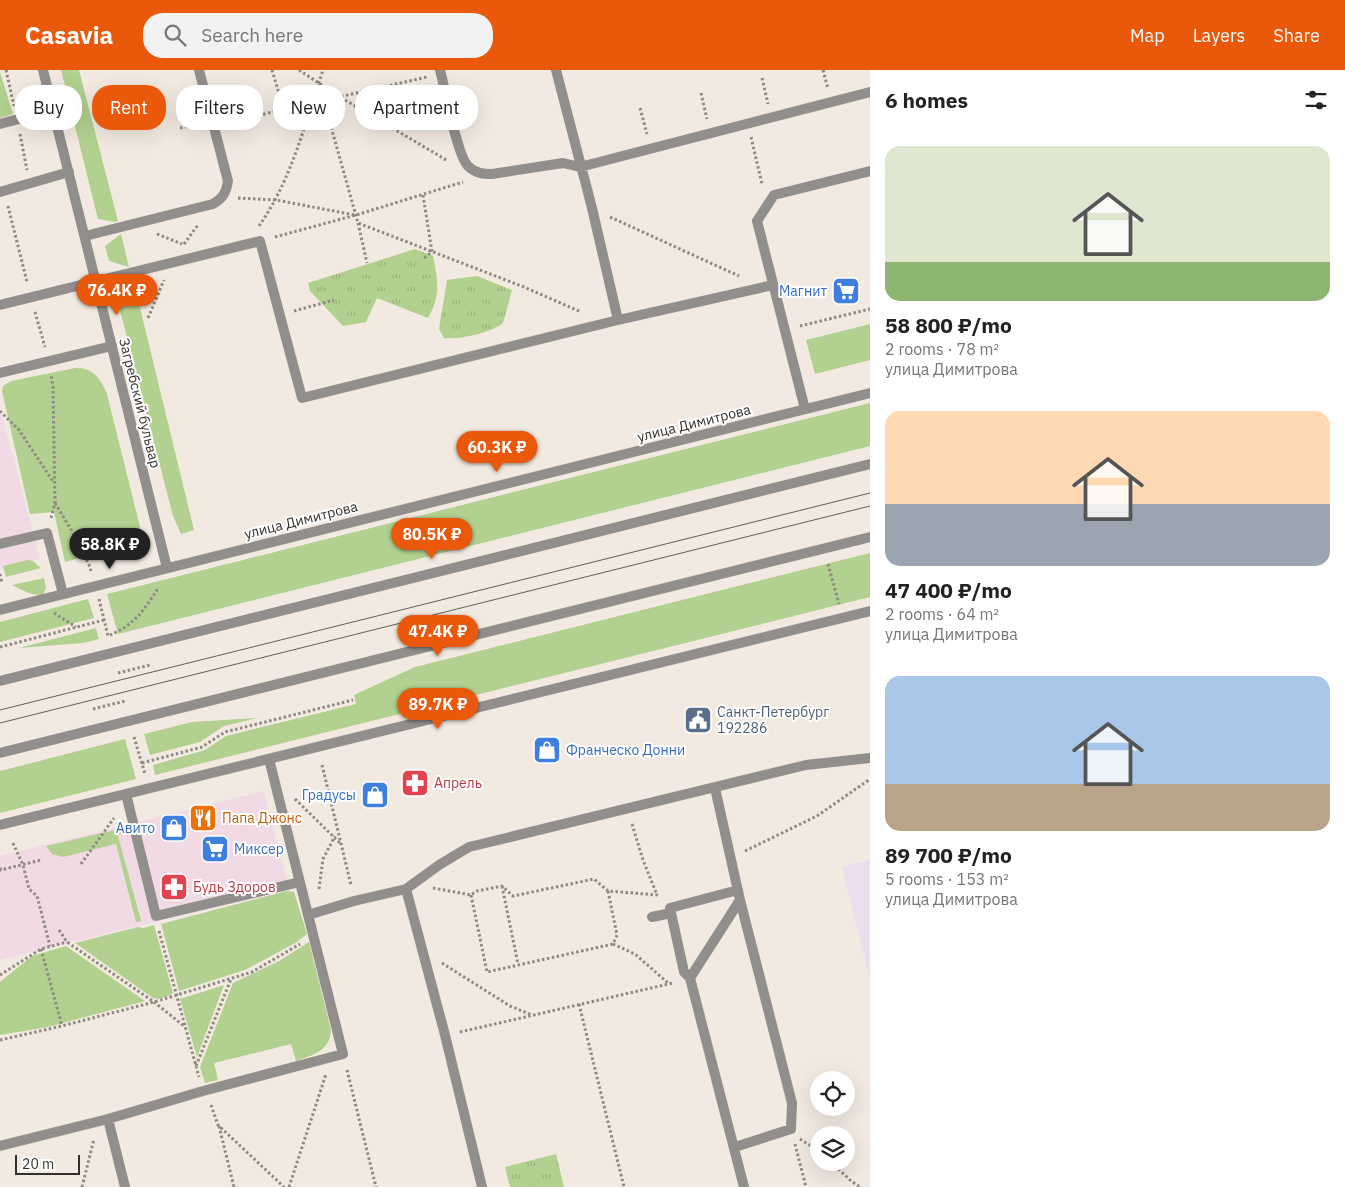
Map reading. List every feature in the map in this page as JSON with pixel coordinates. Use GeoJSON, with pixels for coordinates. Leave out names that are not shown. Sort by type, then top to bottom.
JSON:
{"type":"FeatureCollection","features":[{"type":"Feature","properties":{"kind":"street","name":"Загребский бульвар"},"geometry":{"type":"LineString","coordinates":[[43,70],[47,85]]}},
{"type":"Feature","properties":{"kind":"street"},"geometry":{"type":"LineString","coordinates":[[199,70],[203,85]]}},
{"type":"Feature","properties":{"kind":"street"},"geometry":{"type":"LineString","coordinates":[[556,70],[592,208],[618,320]]}},
{"type":"Feature","properties":{"kind":"street"},"geometry":{"type":"LineString","coordinates":[[440,72],[460,153],[471,168],[492,174],[563,163],[580,167],[870,92]]}},
{"type":"Feature","properties":{"kind":"street"},"geometry":{"type":"LineString","coordinates":[[0,124],[15,120]]}},
{"type":"Feature","properties":{"kind":"street","name":"Загребский бульвар"},"geometry":{"type":"LineString","coordinates":[[58,130],[167,568]]}},
{"type":"Feature","properties":{"kind":"street"},"geometry":{"type":"LineString","coordinates":[[85,236],[213,204],[223,198],[228,181],[215,130]]}},
{"type":"Feature","properties":{"kind":"street"},"geometry":{"type":"LineString","coordinates":[[805,409],[785,330],[769,286],[757,221],[774,195],[870,171]]}},
{"type":"Feature","properties":{"kind":"street"},"geometry":{"type":"LineString","coordinates":[[0,192],[69,172]]}},
{"type":"Feature","properties":{"kind":"street"},"geometry":{"type":"LineString","coordinates":[[0,305],[255,242],[280,315],[302,398],[618,320],[769,286]]}},
{"type":"Feature","properties":{"kind":"street"},"geometry":{"type":"LineString","coordinates":[[0,373],[112,346]]}},
{"type":"Feature","properties":{"kind":"street","name":"улица Димитрова"},"geometry":{"type":"LineString","coordinates":[[0,610],[870,393]]}},
{"type":"Feature","properties":{"kind":"street"},"geometry":{"type":"LineString","coordinates":[[0,681],[870,464]]}},
{"type":"Feature","properties":{"kind":"street"},"geometry":{"type":"LineString","coordinates":[[0,544],[47,533],[62,594]]}},
{"type":"Feature","properties":{"kind":"street"},"geometry":{"type":"LineString","coordinates":[[0,753],[870,537]]}},
{"type":"Feature","properties":{"kind":"street"},"geometry":{"type":"LineString","coordinates":[[0,825],[870,611]]}},
{"type":"Feature","properties":{"kind":"street"},"geometry":{"type":"LineString","coordinates":[[308,915],[354,900],[406,889],[439,865],[469,847],[806,765],[870,758]]}},
{"type":"Feature","properties":{"kind":"street"},"geometry":{"type":"LineString","coordinates":[[0,1146],[103,1120],[343,1054],[270,759]]}},
{"type":"Feature","properties":{"kind":"street"},"geometry":{"type":"LineString","coordinates":[[715,788],[739,895],[792,1103],[791,1129],[735,1147]]}},
{"type":"Feature","properties":{"kind":"street"},"geometry":{"type":"LineString","coordinates":[[126,794],[156,916],[300,882]]}},
{"type":"Feature","properties":{"kind":"street"},"geometry":{"type":"LineString","coordinates":[[406,889],[445,1035],[482,1187]]}},
{"type":"Feature","properties":{"kind":"street"},"geometry":{"type":"LineString","coordinates":[[652,917],[670,910],[739,895]]}},
{"type":"Feature","properties":{"kind":"street"},"geometry":{"type":"LineString","coordinates":[[690,978],[739,895]]}},
{"type":"Feature","properties":{"kind":"street"},"geometry":{"type":"LineString","coordinates":[[670,910],[684,972],[690,978],[744,1187]]}},
{"type":"Feature","properties":{"kind":"street"},"geometry":{"type":"LineString","coordinates":[[103,1120],[125,1187]]}},
{"type":"Feature","properties":{"kind":"path"},"geometry":{"type":"LineString","coordinates":[[6,70],[15,110]]}},
{"type":"Feature","properties":{"kind":"path"},"geometry":{"type":"LineString","coordinates":[[272,70],[276,85]]}},
{"type":"Feature","properties":{"kind":"path"},"geometry":{"type":"LineString","coordinates":[[299,70],[319,84],[323,70]]}},
{"type":"Feature","properties":{"kind":"path"},"geometry":{"type":"LineString","coordinates":[[345,96],[440,72]]}},
{"type":"Feature","properties":{"kind":"path"},"geometry":{"type":"LineString","coordinates":[[762,78],[772,118]]}},
{"type":"Feature","properties":{"kind":"path"},"geometry":{"type":"LineString","coordinates":[[701,93],[711,134]]}},
{"type":"Feature","properties":{"kind":"path"},"geometry":{"type":"LineString","coordinates":[[255,242],[356,215],[463,182],[471,168],[451,163],[345,100]]}},
{"type":"Feature","properties":{"kind":"path"},"geometry":{"type":"LineString","coordinates":[[640,108],[651,149]]}},
{"type":"Feature","properties":{"kind":"path"},"geometry":{"type":"LineString","coordinates":[[748,124],[767,204]]}},
{"type":"Feature","properties":{"kind":"path"},"geometry":{"type":"LineString","coordinates":[[19,130],[29,183]]}},
{"type":"Feature","properties":{"kind":"path"},"geometry":{"type":"LineString","coordinates":[[255,242],[293,161],[303,130]]}},
{"type":"Feature","properties":{"kind":"path"},"geometry":{"type":"LineString","coordinates":[[332,130],[368,263]]}},
{"type":"Feature","properties":{"kind":"path"},"geometry":{"type":"LineString","coordinates":[[423,195],[432,252]]}},
{"type":"Feature","properties":{"kind":"path"},"geometry":{"type":"LineString","coordinates":[[223,198],[276,200],[356,215]]}},
{"type":"Feature","properties":{"kind":"path"},"geometry":{"type":"LineString","coordinates":[[592,208],[769,286]]}},
{"type":"Feature","properties":{"kind":"path"},"geometry":{"type":"LineString","coordinates":[[358,223],[524,287],[582,313]]}},
{"type":"Feature","properties":{"kind":"path"},"geometry":{"type":"LineString","coordinates":[[156,233],[203,254]]}},
{"type":"Feature","properties":{"kind":"path"},"geometry":{"type":"LineString","coordinates":[[424,258],[432,252]]}},
{"type":"Feature","properties":{"kind":"path"},"geometry":{"type":"LineString","coordinates":[[280,315],[334,300]]}},
{"type":"Feature","properties":{"kind":"path"},"geometry":{"type":"LineString","coordinates":[[785,330],[870,309]]}},
{"type":"Feature","properties":{"kind":"path"},"geometry":{"type":"LineString","coordinates":[[0,411],[19,430],[55,484]]}},
{"type":"Feature","properties":{"kind":"path"},"geometry":{"type":"LineString","coordinates":[[55,504],[72,531],[92,574]]}},
{"type":"Feature","properties":{"kind":"path"},"geometry":{"type":"LineString","coordinates":[[824,549],[843,618]]}},
{"type":"Feature","properties":{"kind":"path"},"geometry":{"type":"LineString","coordinates":[[0,574],[2,583]]}},
{"type":"Feature","properties":{"kind":"path"},"geometry":{"type":"LineString","coordinates":[[98,596],[110,636],[124,630],[140,616],[162,582]]}},
{"type":"Feature","properties":{"kind":"path"},"geometry":{"type":"LineString","coordinates":[[51,611],[77,627]]}},
{"type":"Feature","properties":{"kind":"path"},"geometry":{"type":"LineString","coordinates":[[0,647],[104,620]]}},
{"type":"Feature","properties":{"kind":"path"},"geometry":{"type":"LineString","coordinates":[[118,674],[150,665]]}},
{"type":"Feature","properties":{"kind":"path"},"geometry":{"type":"LineString","coordinates":[[142,763],[202,747],[225,732],[353,700]]}},
{"type":"Feature","properties":{"kind":"path"},"geometry":{"type":"LineString","coordinates":[[93,709],[125,701]]}},
{"type":"Feature","properties":{"kind":"path"},"geometry":{"type":"LineString","coordinates":[[134,737],[146,777]]}},
{"type":"Feature","properties":{"kind":"path"},"geometry":{"type":"LineString","coordinates":[[322,765],[354,900]]}},
{"type":"Feature","properties":{"kind":"path"},"geometry":{"type":"LineString","coordinates":[[274,777],[341,844]]}},
{"type":"Feature","properties":{"kind":"path"},"geometry":{"type":"LineString","coordinates":[[731,858],[817,816],[870,779]]}},
{"type":"Feature","properties":{"kind":"path"},"geometry":{"type":"LineString","coordinates":[[628,809],[643,860],[657,895],[670,910]]}},
{"type":"Feature","properties":{"kind":"path"},"geometry":{"type":"LineString","coordinates":[[81,864],[114,818]]}},
{"type":"Feature","properties":{"kind":"path"},"geometry":{"type":"LineString","coordinates":[[308,915],[319,893],[323,859],[338,831]]}},
{"type":"Feature","properties":{"kind":"path"},"geometry":{"type":"LineString","coordinates":[[13,843],[23,865],[29,890],[37,896],[50,946]]}},
{"type":"Feature","properties":{"kind":"path"},"geometry":{"type":"LineString","coordinates":[[0,868],[0,870],[41,860]]}},
{"type":"Feature","properties":{"kind":"path"},"geometry":{"type":"LineString","coordinates":[[502,886],[512,896],[594,879],[608,891],[657,895]]}},
{"type":"Feature","properties":{"kind":"path"},"geometry":{"type":"LineString","coordinates":[[406,889],[429,887],[471,895],[502,886]]}},
{"type":"Feature","properties":{"kind":"path"},"geometry":{"type":"LineString","coordinates":[[502,886],[518,964]]}},
{"type":"Feature","properties":{"kind":"path"},"geometry":{"type":"LineString","coordinates":[[608,891],[617,935],[613,944]]}},
{"type":"Feature","properties":{"kind":"path"},"geometry":{"type":"LineString","coordinates":[[471,895],[487,972],[613,944],[635,954],[668,984]]}},
{"type":"Feature","properties":{"kind":"path"},"geometry":{"type":"LineString","coordinates":[[156,916],[203,1091],[209,1100],[218,1125],[234,1187]]}},
{"type":"Feature","properties":{"kind":"path"},"geometry":{"type":"LineString","coordinates":[[58,930],[67,942],[154,1002],[185,1027]]}},
{"type":"Feature","properties":{"kind":"path"},"geometry":{"type":"LineString","coordinates":[[0,1040],[154,1002],[252,972],[291,950],[313,934]]}},
{"type":"Feature","properties":{"kind":"path"},"geometry":{"type":"LineString","coordinates":[[0,975],[40,949],[67,942]]}},
{"type":"Feature","properties":{"kind":"path"},"geometry":{"type":"LineString","coordinates":[[40,949],[62,1026]]}},
{"type":"Feature","properties":{"kind":"path"},"geometry":{"type":"LineString","coordinates":[[436,960],[510,1006],[532,1015]]}},
{"type":"Feature","properties":{"kind":"path"},"geometry":{"type":"LineString","coordinates":[[196,1066],[231,978]]}},
{"type":"Feature","properties":{"kind":"path"},"geometry":{"type":"LineString","coordinates":[[445,1035],[690,978]]}},
{"type":"Feature","properties":{"kind":"path"},"geometry":{"type":"LineString","coordinates":[[578,1004],[624,1187]]}},
{"type":"Feature","properties":{"kind":"path"},"geometry":{"type":"LineString","coordinates":[[343,1054],[376,1187]]}},
{"type":"Feature","properties":{"kind":"path"},"geometry":{"type":"LineString","coordinates":[[289,1187],[332,1057]]}},
{"type":"Feature","properties":{"kind":"path"},"geometry":{"type":"LineString","coordinates":[[82,1187],[103,1120]]}},
{"type":"Feature","properties":{"kind":"path"},"geometry":{"type":"LineString","coordinates":[[218,1125],[282,1186]]}},
{"type":"Feature","properties":{"kind":"path"},"geometry":{"type":"LineString","coordinates":[[791,1129],[802,1141],[810,1146]]}},
{"type":"Feature","properties":{"kind":"path"},"geometry":{"type":"LineString","coordinates":[[791,1129],[806,1187]]}},
{"type":"Feature","properties":{"kind":"path"},"geometry":{"type":"LineString","coordinates":[[840,1171],[860,1187]]}},
{"type":"Feature","properties":{"kind":"path"},"geometry":{"type":"LineString","coordinates":[[851,1181],[853,1187]]}},
{"type":"Feature","properties":{"kind":"shaded area"},"geometry":{"type":"Polygon","coordinates":[[[0,408],[40,559],[0,569],[0,408]]]}},
{"type":"Feature","properties":{"kind":"shaded area"},"geometry":{"type":"Polygon","coordinates":[[[264,791],[289,889],[0,960],[0,856],[264,791]]]}},
{"type":"Feature","properties":{"kind":"shaded area"},"geometry":{"type":"Polygon","coordinates":[[[870,860],[870,979],[842,867],[870,860]]]}},
{"type":"Feature","properties":{"kind":"green space"},"geometry":{"type":"Polygon","coordinates":[[[61,70],[79,70],[92,120],[92,130],[94,130],[118,221],[98,219],[76,130],[82,130],[82,85],[65,85],[61,70]]]}},
{"type":"Feature","properties":{"kind":"green space"},"geometry":{"type":"Polygon","coordinates":[[[0,72],[13,114],[0,118],[0,72]]]}},
{"type":"Feature","properties":{"kind":"green space"},"geometry":{"type":"Polygon","coordinates":[[[121,234],[129,267],[109,261],[105,246],[121,234]]]}},
{"type":"Feature","properties":{"kind":"green space"},"geometry":{"type":"Polygon","coordinates":[[[415,249],[433,256],[435,265],[437,295],[428,318],[377,298],[366,322],[343,326],[310,291],[308,283],[415,249]]]}},
{"type":"Feature","properties":{"kind":"green space"},"geometry":{"type":"Polygon","coordinates":[[[477,276],[512,290],[503,323],[491,330],[474,335],[444,338],[439,329],[447,280],[477,276]]]}},
{"type":"Feature","properties":{"kind":"green space"},"geometry":{"type":"Polygon","coordinates":[[[133,279],[194,530],[181,534],[173,516],[114,287],[119,281],[133,279]]]}},
{"type":"Feature","properties":{"kind":"green space"},"geometry":{"type":"Polygon","coordinates":[[[870,324],[870,360],[815,374],[806,340],[870,324]]]}},
{"type":"Feature","properties":{"kind":"green space"},"geometry":{"type":"Polygon","coordinates":[[[75,368],[87,370],[96,375],[107,394],[141,531],[140,542],[65,562],[54,512],[30,514],[2,391],[3,386],[11,381],[75,368]]]}},
{"type":"Feature","properties":{"kind":"green space"},"geometry":{"type":"Polygon","coordinates":[[[870,403],[870,446],[118,634],[107,594],[870,403]]]}},
{"type":"Feature","properties":{"kind":"green space"},"geometry":{"type":"Polygon","coordinates":[[[870,553],[870,597],[155,775],[153,765],[205,750],[226,736],[356,704],[354,695],[415,667],[870,553]]]}},
{"type":"Feature","properties":{"kind":"green space"},"geometry":{"type":"Polygon","coordinates":[[[28,560],[33,561],[41,568],[6,577],[3,566],[28,560]]]}},
{"type":"Feature","properties":{"kind":"green space"},"geometry":{"type":"Polygon","coordinates":[[[44,578],[46,588],[43,595],[31,594],[12,585],[44,578]]]}},
{"type":"Feature","properties":{"kind":"green space"},"geometry":{"type":"Polygon","coordinates":[[[88,599],[94,618],[0,642],[0,622],[88,599]]]}},
{"type":"Feature","properties":{"kind":"green space"},"geometry":{"type":"Polygon","coordinates":[[[96,628],[99,639],[83,643],[19,648],[96,628]]]}},
{"type":"Feature","properties":{"kind":"green space"},"geometry":{"type":"Polygon","coordinates":[[[257,718],[224,726],[200,742],[150,755],[144,734],[192,722],[257,718]]]}},
{"type":"Feature","properties":{"kind":"green space"},"geometry":{"type":"Polygon","coordinates":[[[125,739],[136,779],[0,813],[0,771],[125,739]]]}},
{"type":"Feature","properties":{"kind":"green space"},"geometry":{"type":"Polygon","coordinates":[[[128,827],[118,836],[141,921],[136,922],[116,844],[63,857],[52,854],[46,846],[128,827]]]}},
{"type":"Feature","properties":{"kind":"green space"},"geometry":{"type":"Polygon","coordinates":[[[286,891],[294,892],[307,934],[297,942],[245,970],[179,991],[161,924],[286,891]]]}},
{"type":"Feature","properties":{"kind":"green space"},"geometry":{"type":"Polygon","coordinates":[[[154,925],[173,993],[166,997],[153,998],[75,943],[138,927],[144,928],[154,925]]]}},
{"type":"Feature","properties":{"kind":"green space"},"geometry":{"type":"Polygon","coordinates":[[[309,942],[331,1030],[328,1043],[320,1051],[296,1061],[291,1044],[214,1063],[218,1080],[205,1083],[200,1067],[233,983],[279,961],[309,942]]]}},
{"type":"Feature","properties":{"kind":"green space"},"geometry":{"type":"Polygon","coordinates":[[[66,946],[145,1001],[48,1027],[0,1035],[0,982],[32,956],[66,946]]]}},
{"type":"Feature","properties":{"kind":"green space"},"geometry":{"type":"Polygon","coordinates":[[[224,985],[197,1057],[180,999],[224,985]]]}},
{"type":"Feature","properties":{"kind":"green space"},"geometry":{"type":"Polygon","coordinates":[[[556,1154],[564,1187],[510,1187],[505,1167],[556,1154]]]}},
{"type":"Feature","properties":{"kind":"tram line"},"geometry":{"type":"LineString","coordinates":[[0,710],[870,493]]}},
{"type":"Feature","properties":{"kind":"tram line"},"geometry":{"type":"LineString","coordinates":[[0,723],[870,506]]}},
{"type":"Feature","properties":{"kind":"place","name":"Магнит"},"geometry":{"type":"Point","coordinates":[846,291]}},
{"type":"Feature","properties":{"kind":"place","name":"Санкт-Петербург 192286"},"geometry":{"type":"Point","coordinates":[698,720]}},
{"type":"Feature","properties":{"kind":"place","name":"Франческо Донни"},"geometry":{"type":"Point","coordinates":[547,750]}},
{"type":"Feature","properties":{"kind":"place","name":"Апрель"},"geometry":{"type":"Point","coordinates":[415,783]}},
{"type":"Feature","properties":{"kind":"place","name":"Градусы"},"geometry":{"type":"Point","coordinates":[375,795]}},
{"type":"Feature","properties":{"kind":"place","name":"Папа Джонс"},"geometry":{"type":"Point","coordinates":[203,818]}},
{"type":"Feature","properties":{"kind":"place","name":"Авито"},"geometry":{"type":"Point","coordinates":[174,828]}},
{"type":"Feature","properties":{"kind":"place","name":"Миксер"},"geometry":{"type":"Point","coordinates":[215,849]}},
{"type":"Feature","properties":{"kind":"place","name":"Будь Здоров"},"geometry":{"type":"Point","coordinates":[174,887]}}]}
